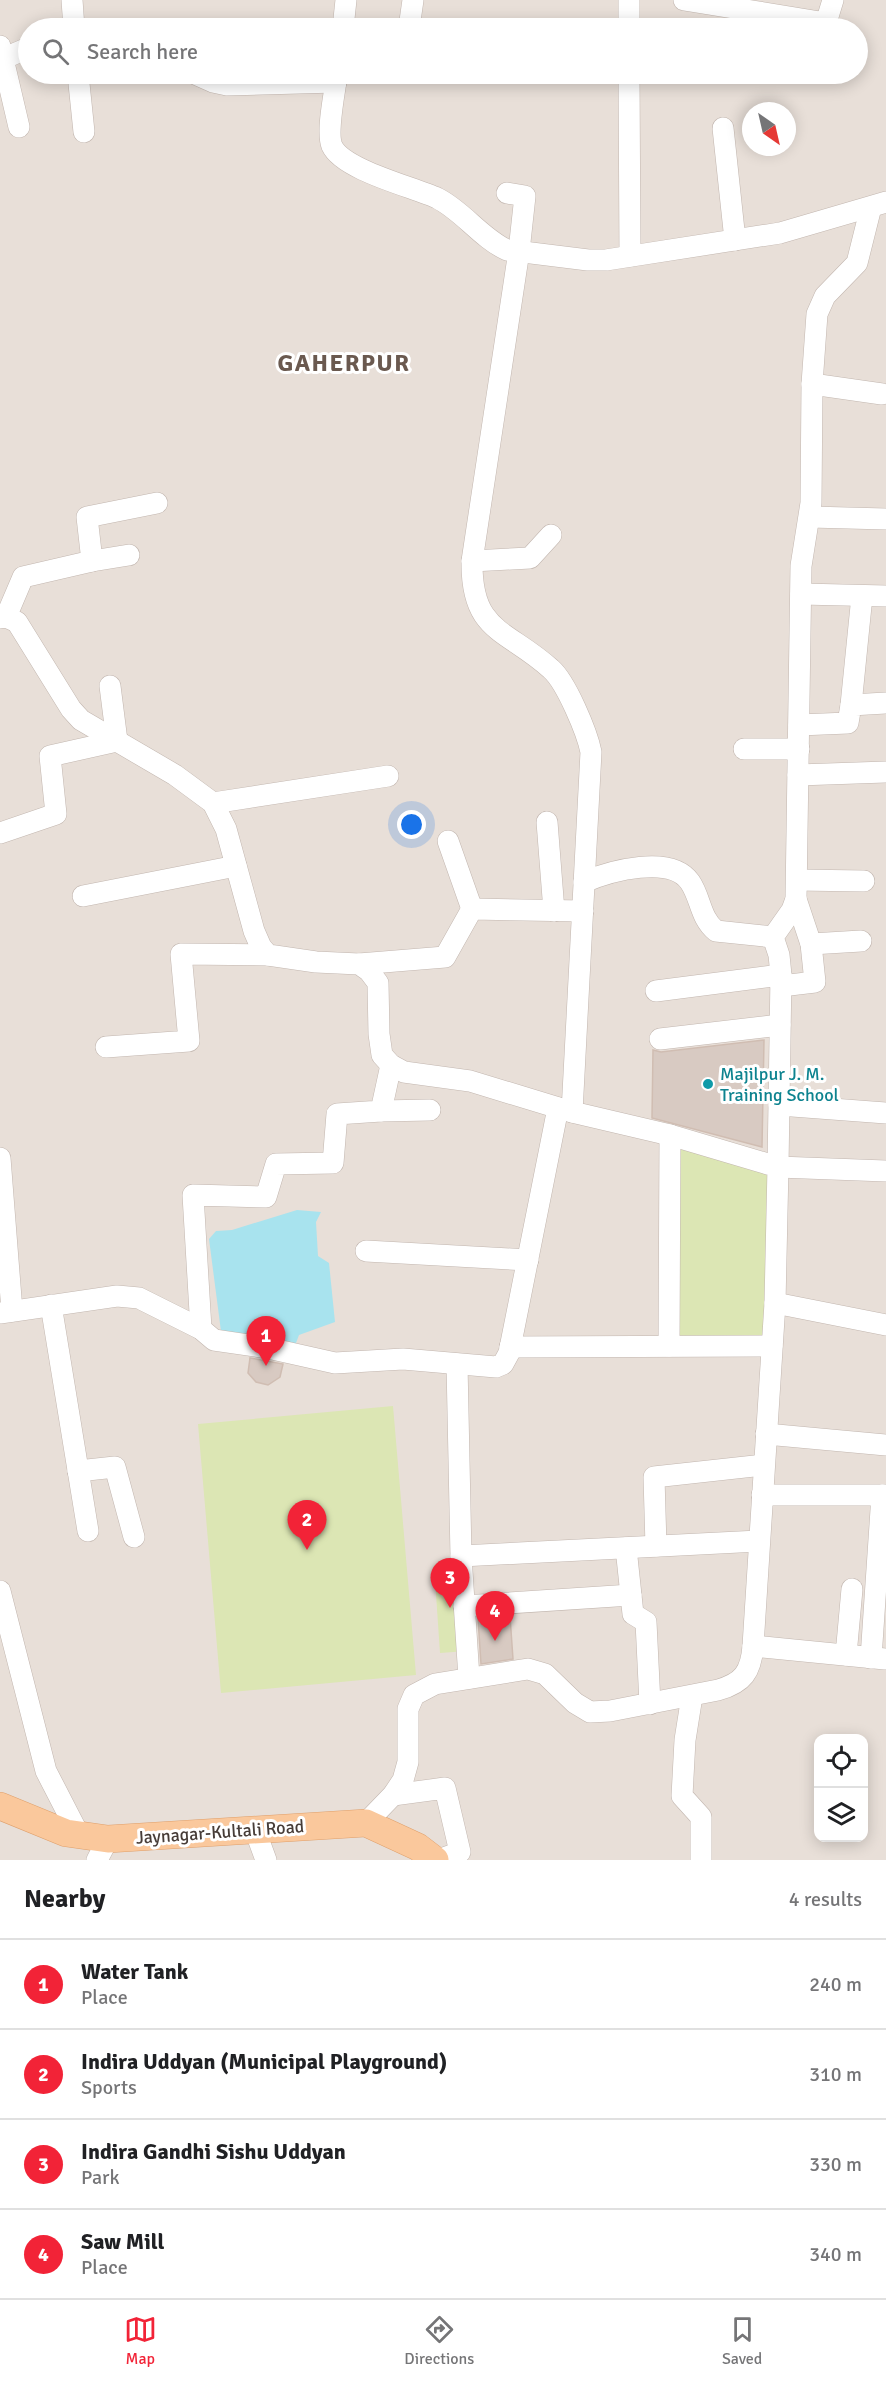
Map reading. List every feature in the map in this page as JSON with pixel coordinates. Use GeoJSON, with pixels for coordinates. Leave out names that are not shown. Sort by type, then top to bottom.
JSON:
{"type":"FeatureCollection","features":[{"type":"Feature","properties":{"kind":"main road","name":"Jaynagar-Kultali Road"},"geometry":{"type":"LineString","coordinates":[[0,1806],[66,1833],[79,1835],[101,1854],[255,1830],[366,1823],[418,1847],[437,1860]]}},
{"type":"Feature","properties":{"kind":"street"},"geometry":{"type":"LineString","coordinates":[[72,0],[73,18]]}},
{"type":"Feature","properties":{"kind":"street"},"geometry":{"type":"LineString","coordinates":[[344,18],[346,0]]}},
{"type":"Feature","properties":{"kind":"street"},"geometry":{"type":"LineString","coordinates":[[410,18],[413,0]]}},
{"type":"Feature","properties":{"kind":"street"},"geometry":{"type":"LineString","coordinates":[[629,18],[630,0]]}},
{"type":"Feature","properties":{"kind":"street"},"geometry":{"type":"LineString","coordinates":[[684,0],[790,18]]}},
{"type":"Feature","properties":{"kind":"street"},"geometry":{"type":"LineString","coordinates":[[828,18],[833,0]]}},
{"type":"Feature","properties":{"kind":"street"},"geometry":{"type":"LineString","coordinates":[[18,51],[1,55],[19,127]]}},
{"type":"Feature","properties":{"kind":"street"},"geometry":{"type":"LineString","coordinates":[[79,84],[84,132]]}},
{"type":"Feature","properties":{"kind":"street"},"geometry":{"type":"LineString","coordinates":[[222,84],[243,84]]}},
{"type":"Feature","properties":{"kind":"street"},"geometry":{"type":"LineString","coordinates":[[336,84],[331,145],[339,156],[353,166],[440,200],[496,245],[507,250],[588,260],[630,256],[780,233],[878,205]]}},
{"type":"Feature","properties":{"kind":"street"},"geometry":{"type":"LineString","coordinates":[[629,84],[630,256]]}},
{"type":"Feature","properties":{"kind":"street"},"geometry":{"type":"LineString","coordinates":[[723,128],[735,240]]}},
{"type":"Feature","properties":{"kind":"street"},"geometry":{"type":"LineString","coordinates":[[0,1158],[6,1312],[117,1296],[139,1298],[201,1329],[214,1340],[268,1348],[335,1363],[403,1359],[496,1367],[507,1359],[528,1260],[565,1110],[583,911],[591,752],[589,740],[563,684],[553,670],[482,615],[475,600],[472,585],[472,561],[519,251],[525,196],[507,193]]}},
{"type":"Feature","properties":{"kind":"street"},"geometry":{"type":"LineString","coordinates":[[773,937],[787,919],[796,890],[801,556],[810,517],[812,384],[817,314],[820,304],[857,263],[878,205]]}},
{"type":"Feature","properties":{"kind":"street"},"geometry":{"type":"LineString","coordinates":[[812,384],[882,394]]}},
{"type":"Feature","properties":{"kind":"street"},"geometry":{"type":"LineString","coordinates":[[92,561],[87,517],[157,503]]}},
{"type":"Feature","properties":{"kind":"street"},"geometry":{"type":"LineString","coordinates":[[810,517],[886,519]]}},
{"type":"Feature","properties":{"kind":"street"},"geometry":{"type":"LineString","coordinates":[[472,561],[530,558],[551,535]]}},
{"type":"Feature","properties":{"kind":"street"},"geometry":{"type":"LineString","coordinates":[[129,555],[23,577],[3,618],[17,622],[71,710],[81,720],[175,775],[213,803],[222,817],[254,931],[261,947],[268,955]]}},
{"type":"Feature","properties":{"kind":"street"},"geometry":{"type":"LineString","coordinates":[[801,594],[886,596]]}},
{"type":"Feature","properties":{"kind":"street"},"geometry":{"type":"LineString","coordinates":[[799,725],[848,723],[862,596]]}},
{"type":"Feature","properties":{"kind":"street"},"geometry":{"type":"LineString","coordinates":[[110,686],[117,741]]}},
{"type":"Feature","properties":{"kind":"street"},"geometry":{"type":"LineString","coordinates":[[851,705],[886,703]]}},
{"type":"Feature","properties":{"kind":"street"},"geometry":{"type":"LineString","coordinates":[[0,833],[56,814],[50,756],[117,741]]}},
{"type":"Feature","properties":{"kind":"street"},"geometry":{"type":"LineString","coordinates":[[744,749],[798,750]]}},
{"type":"Feature","properties":{"kind":"street"},"geometry":{"type":"LineString","coordinates":[[798,775],[886,772]]}},
{"type":"Feature","properties":{"kind":"street"},"geometry":{"type":"LineString","coordinates":[[213,803],[388,776]]}},
{"type":"Feature","properties":{"kind":"street"},"geometry":{"type":"LineString","coordinates":[[547,822],[554,911]]}},
{"type":"Feature","properties":{"kind":"street"},"geometry":{"type":"LineString","coordinates":[[106,1047],[189,1041],[182,954],[268,955],[359,964],[445,957],[472,909],[448,841]]}},
{"type":"Feature","properties":{"kind":"street"},"geometry":{"type":"LineString","coordinates":[[83,896],[236,866]]}},
{"type":"Feature","properties":{"kind":"street"},"geometry":{"type":"LineString","coordinates":[[584,882],[601,875],[665,866],[681,874],[690,882],[704,916],[716,932],[773,937]]}},
{"type":"Feature","properties":{"kind":"street"},"geometry":{"type":"LineString","coordinates":[[796,890],[864,881]]}},
{"type":"Feature","properties":{"kind":"street"},"geometry":{"type":"LineString","coordinates":[[656,991],[781,980],[815,982],[811,944],[796,890]]}},
{"type":"Feature","properties":{"kind":"street"},"geometry":{"type":"LineString","coordinates":[[472,909],[583,911]]}},
{"type":"Feature","properties":{"kind":"street"},"geometry":{"type":"LineString","coordinates":[[366,1823],[393,1795],[403,1780],[408,1762],[408,1709],[414,1695],[435,1684],[528,1669],[545,1674],[575,1703],[590,1712],[610,1712],[733,1686],[744,1677],[751,1662],[775,1303],[781,980],[779,955],[773,937]]}},
{"type":"Feature","properties":{"kind":"street"},"geometry":{"type":"LineString","coordinates":[[811,944],[861,941]]}},
{"type":"Feature","properties":{"kind":"street"},"geometry":{"type":"LineString","coordinates":[[359,964],[369,971],[378,983],[379,1034],[382,1055],[391,1065],[404,1072],[470,1081],[565,1110],[670,1135],[778,1167],[886,1171]]}},
{"type":"Feature","properties":{"kind":"street"},"geometry":{"type":"LineString","coordinates":[[660,1039],[780,1025]]}},
{"type":"Feature","properties":{"kind":"street"},"geometry":{"type":"LineString","coordinates":[[381,1111],[391,1065]]}},
{"type":"Feature","properties":{"kind":"street"},"geometry":{"type":"LineString","coordinates":[[779,1105],[886,1113]]}},
{"type":"Feature","properties":{"kind":"street"},"geometry":{"type":"LineString","coordinates":[[201,1329],[192,1196],[266,1197],[276,1164],[333,1163],[337,1114],[430,1110]]}},
{"type":"Feature","properties":{"kind":"street"},"geometry":{"type":"LineString","coordinates":[[669,1346],[670,1135]]}},
{"type":"Feature","properties":{"kind":"street"},"geometry":{"type":"LineString","coordinates":[[366,1251],[528,1260]]}},
{"type":"Feature","properties":{"kind":"street"},"geometry":{"type":"LineString","coordinates":[[775,1303],[886,1325]]}},
{"type":"Feature","properties":{"kind":"street"},"geometry":{"type":"LineString","coordinates":[[51,1305],[88,1531]]}},
{"type":"Feature","properties":{"kind":"street"},"geometry":{"type":"LineString","coordinates":[[510,1347],[772,1346]]}},
{"type":"Feature","properties":{"kind":"street"},"geometry":{"type":"LineString","coordinates":[[457,1364],[461,1556],[469,1678]]}},
{"type":"Feature","properties":{"kind":"street"},"geometry":{"type":"LineString","coordinates":[[766,1434],[886,1445]]}},
{"type":"Feature","properties":{"kind":"street"},"geometry":{"type":"LineString","coordinates":[[656,1546],[654,1477],[764,1465]]}},
{"type":"Feature","properties":{"kind":"street"},"geometry":{"type":"LineString","coordinates":[[78,1471],[115,1467],[134,1538]]}},
{"type":"Feature","properties":{"kind":"street"},"geometry":{"type":"LineString","coordinates":[[753,1646],[879,1658],[884,1495],[762,1495]]}},
{"type":"Feature","properties":{"kind":"street"},"geometry":{"type":"LineString","coordinates":[[461,1556],[759,1541]]}},
{"type":"Feature","properties":{"kind":"street"},"geometry":{"type":"LineString","coordinates":[[626,1548],[633,1614],[646,1622],[650,1704]]}},
{"type":"Feature","properties":{"kind":"street"},"geometry":{"type":"LineString","coordinates":[[846,1655],[852,1589]]}},
{"type":"Feature","properties":{"kind":"street"},"geometry":{"type":"LineString","coordinates":[[0,1591],[46,1771],[79,1835]]}},
{"type":"Feature","properties":{"kind":"street"},"geometry":{"type":"LineString","coordinates":[[464,1606],[631,1595]]}},
{"type":"Feature","properties":{"kind":"street"},"geometry":{"type":"LineString","coordinates":[[692,1695],[685,1740],[682,1796],[701,1817],[701,1860]]}},
{"type":"Feature","properties":{"kind":"street"},"geometry":{"type":"LineString","coordinates":[[393,1795],[445,1788],[460,1852],[437,1860]]}},
{"type":"Feature","properties":{"kind":"street"},"geometry":{"type":"LineString","coordinates":[[255,1830],[266,1860]]}},
{"type":"Feature","properties":{"kind":"shaded area"},"geometry":{"type":"Polygon","coordinates":[[[0,0],[886,0],[886,1860],[0,1860],[0,0]]]}},
{"type":"Feature","properties":{"kind":"green space"},"geometry":{"type":"Polygon","coordinates":[[[670,1135],[778,1167],[772,1346],[670,1346],[670,1135]]]}},
{"type":"Feature","properties":{"kind":"green space"},"geometry":{"type":"Polygon","coordinates":[[[393,1406],[416,1675],[221,1693],[198,1424],[393,1406]]]}},
{"type":"Feature","properties":{"kind":"green space"},"geometry":{"type":"Polygon","coordinates":[[[461,1563],[467,1651],[440,1653],[434,1565],[461,1563]]]}},
{"type":"Feature","properties":{"kind":"water"},"geometry":{"type":"Polygon","coordinates":[[[297,1210],[321,1212],[316,1222],[318,1256],[329,1263],[335,1322],[299,1335],[293,1351],[222,1339],[209,1239],[216,1231],[232,1230],[297,1210]]]}},
{"type":"Feature","properties":{"kind":"building","name":"Majilpur J. M. Training School"},"geometry":{"type":"Polygon","coordinates":[[[764,1040],[762,1147],[652,1118],[653,1050],[661,1052],[764,1040]]]}},
{"type":"Feature","properties":{"kind":"building"},"geometry":{"type":"Polygon","coordinates":[[[250,1358],[283,1364],[280,1377],[268,1385],[256,1382],[248,1373],[250,1358]]]}},
{"type":"Feature","properties":{"kind":"building"},"geometry":{"type":"Polygon","coordinates":[[[510,1616],[513,1659],[481,1664],[478,1618],[510,1616]]]}},
{"type":"Feature","properties":{"kind":"place","name":"Majilpur J. M. Training School"},"geometry":{"type":"Point","coordinates":[708,1084]}},
{"type":"Feature","properties":{"kind":"place","name":"Water Tank"},"geometry":{"type":"Point","coordinates":[266,1366]}},
{"type":"Feature","properties":{"kind":"place","name":"Indira Uddyan (Municipal Playground)"},"geometry":{"type":"Point","coordinates":[307,1550]}},
{"type":"Feature","properties":{"kind":"place","name":"Indira Gandhi Sishu Uddyan"},"geometry":{"type":"Point","coordinates":[450,1608]}},
{"type":"Feature","properties":{"kind":"place","name":"Saw Mill"},"geometry":{"type":"Point","coordinates":[495,1641]}},
{"type":"Feature","properties":{"kind":"district","name":"GAHERPUR"},"geometry":{"type":"Point","coordinates":[344,363]}}]}
